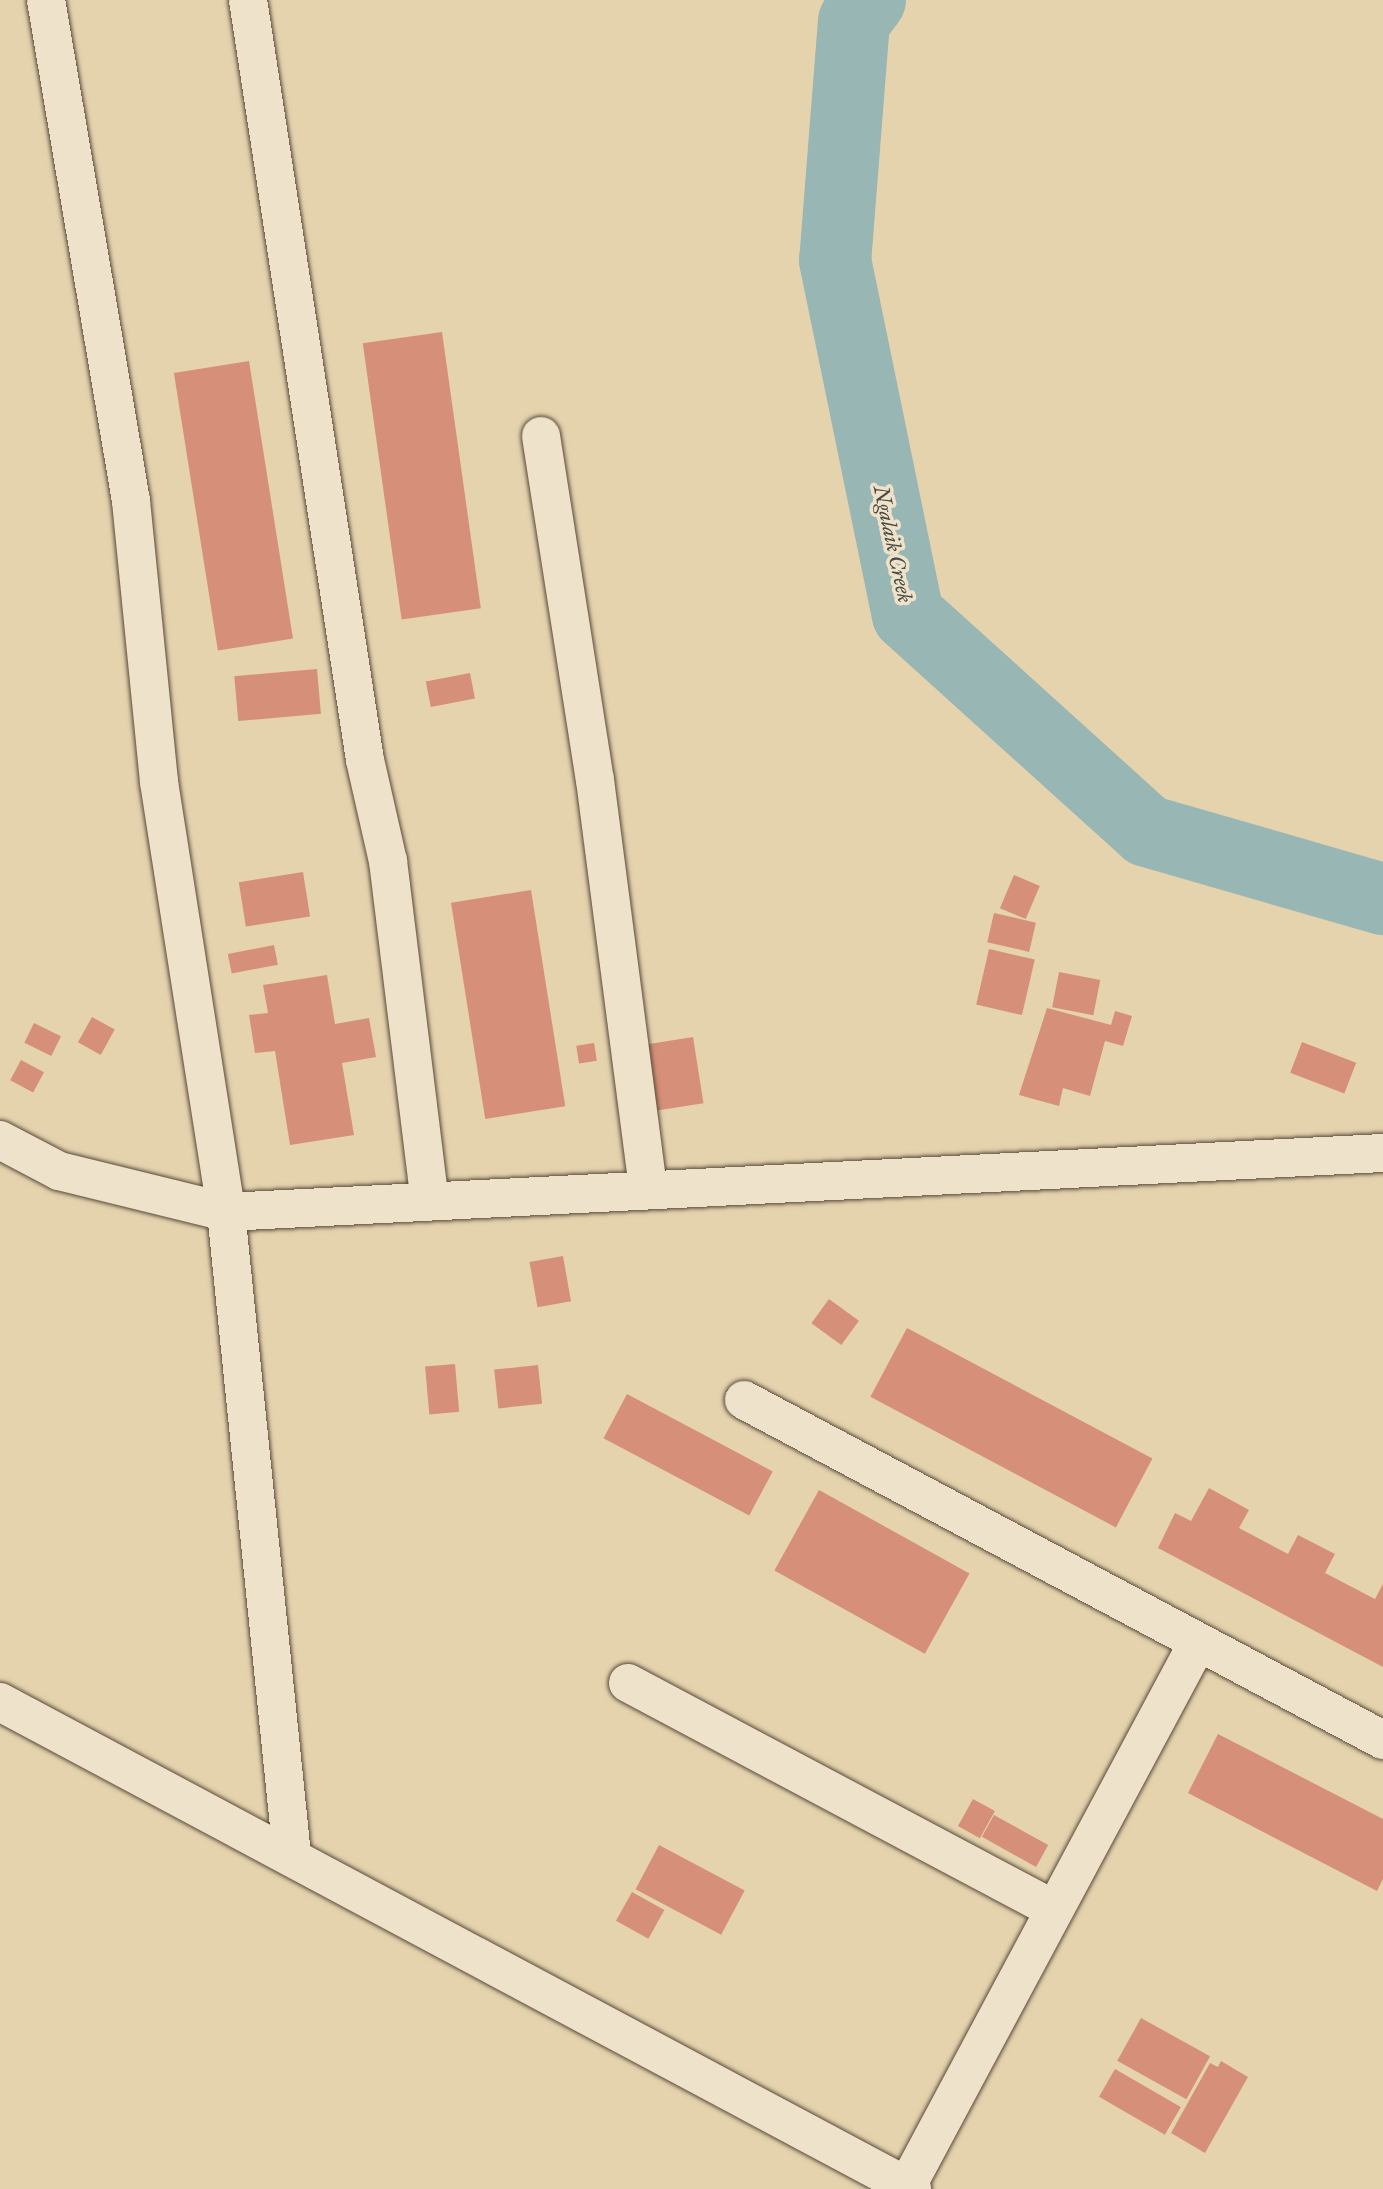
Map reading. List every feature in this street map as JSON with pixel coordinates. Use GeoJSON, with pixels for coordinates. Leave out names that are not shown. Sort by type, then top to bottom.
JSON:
{"type":"FeatureCollection","features":[{"type":"Feature","properties":{"kind":"street"},"geometry":{"type":"LineString","coordinates":[[46,0],[131,501],[159,782],[226,1212],[292,1855]]}},
{"type":"Feature","properties":{"kind":"street"},"geometry":{"type":"LineString","coordinates":[[248,0],[363,746],[388,862],[430,1201]]}},
{"type":"Feature","properties":{"kind":"street"},"geometry":{"type":"LineString","coordinates":[[541,436],[595,780],[648,1190]]}},
{"type":"Feature","properties":{"kind":"street"},"geometry":{"type":"LineString","coordinates":[[0,1140],[59,1171],[226,1212],[1383,1153]]}},
{"type":"Feature","properties":{"kind":"street"},"geometry":{"type":"LineString","coordinates":[[744,1400],[1383,1740]]}},
{"type":"Feature","properties":{"kind":"street"},"geometry":{"type":"LineString","coordinates":[[0,1702],[292,1855],[910,2188],[1052,1908],[1198,1642]]}},
{"type":"Feature","properties":{"kind":"street"},"geometry":{"type":"LineString","coordinates":[[628,1683],[1052,1908]]}},
{"type":"Feature","properties":{"kind":"building"},"geometry":{"type":"Polygon","coordinates":[[[442,332],[481,608],[402,619],[363,343],[442,332]]]}},
{"type":"Feature","properties":{"kind":"building"},"geometry":{"type":"Polygon","coordinates":[[[249,361],[293,639],[218,650],[174,373],[249,361]]]}},
{"type":"Feature","properties":{"kind":"building"},"geometry":{"type":"Polygon","coordinates":[[[317,669],[321,714],[238,721],[234,676],[317,669]]]}},
{"type":"Feature","properties":{"kind":"building"},"geometry":{"type":"Polygon","coordinates":[[[470,673],[475,699],[431,707],[426,682],[470,673]]]}},
{"type":"Feature","properties":{"kind":"building"},"geometry":{"type":"Polygon","coordinates":[[[303,872],[310,916],[246,927],[239,882],[303,872]]]}},
{"type":"Feature","properties":{"kind":"building"},"geometry":{"type":"Polygon","coordinates":[[[1014,875],[1040,886],[1026,919],[1000,908],[1014,875]]]}},
{"type":"Feature","properties":{"kind":"building"},"geometry":{"type":"Polygon","coordinates":[[[531,890],[565,1106],[485,1119],[451,903],[531,890]]]}},
{"type":"Feature","properties":{"kind":"building"},"geometry":{"type":"Polygon","coordinates":[[[994,913],[1036,923],[1029,952],[987,942],[994,913]]]}},
{"type":"Feature","properties":{"kind":"building"},"geometry":{"type":"Polygon","coordinates":[[[274,945],[278,965],[232,974],[228,954],[274,945]]]}},
{"type":"Feature","properties":{"kind":"building"},"geometry":{"type":"Polygon","coordinates":[[[989,949],[1035,960],[1022,1015],[976,1005],[989,949]]]}},
{"type":"Feature","properties":{"kind":"building"},"geometry":{"type":"Polygon","coordinates":[[[1059,972],[1100,980],[1093,1015],[1052,1007],[1059,972]]]}},
{"type":"Feature","properties":{"kind":"building"},"geometry":{"type":"Polygon","coordinates":[[[327,975],[335,1024],[369,1018],[376,1057],[342,1063],[354,1135],[290,1145],[275,1051],[255,1053],[249,1015],[268,1013],[263,985],[327,975]]]}},
{"type":"Feature","properties":{"kind":"building"},"geometry":{"type":"Polygon","coordinates":[[[1047,1008],[1111,1025],[1115,1011],[1132,1016],[1123,1046],[1105,1041],[1090,1096],[1063,1088],[1059,1106],[1019,1095],[1047,1008]]]}},
{"type":"Feature","properties":{"kind":"building"},"geometry":{"type":"Polygon","coordinates":[[[92,1017],[115,1030],[101,1055],[78,1042],[92,1017]]]}},
{"type":"Feature","properties":{"kind":"building"},"geometry":{"type":"Polygon","coordinates":[[[34,1023],[61,1036],[51,1056],[24,1043],[34,1023]]]}},
{"type":"Feature","properties":{"kind":"building"},"geometry":{"type":"Polygon","coordinates":[[[693,1037],[703,1103],[655,1111],[645,1045],[693,1037]]]}},
{"type":"Feature","properties":{"kind":"building"},"geometry":{"type":"Polygon","coordinates":[[[1302,1042],[1356,1063],[1344,1094],[1290,1073],[1302,1042]]]}},
{"type":"Feature","properties":{"kind":"building"},"geometry":{"type":"Polygon","coordinates":[[[594,1043],[597,1061],[579,1064],[576,1046],[594,1043]]]}},
{"type":"Feature","properties":{"kind":"building"},"geometry":{"type":"Polygon","coordinates":[[[21,1060],[44,1072],[33,1093],[10,1080],[21,1060]]]}},
{"type":"Feature","properties":{"kind":"building"},"geometry":{"type":"Polygon","coordinates":[[[563,1256],[571,1301],[538,1307],[530,1262],[563,1256]]]}},
{"type":"Feature","properties":{"kind":"building"},"geometry":{"type":"Polygon","coordinates":[[[829,1299],[859,1321],[841,1345],[811,1323],[829,1299]]]}},
{"type":"Feature","properties":{"kind":"building"},"geometry":{"type":"Polygon","coordinates":[[[907,1328],[1152,1459],[1116,1527],[870,1397],[907,1328]]]}},
{"type":"Feature","properties":{"kind":"building"},"geometry":{"type":"Polygon","coordinates":[[[455,1364],[459,1412],[429,1414],[425,1367],[455,1364]]]}},
{"type":"Feature","properties":{"kind":"building"},"geometry":{"type":"Polygon","coordinates":[[[538,1365],[542,1404],[498,1408],[494,1370],[538,1365]]]}},
{"type":"Feature","properties":{"kind":"building"},"geometry":{"type":"Polygon","coordinates":[[[627,1394],[773,1471],[749,1516],[604,1438],[627,1394]]]}},
{"type":"Feature","properties":{"kind":"building"},"geometry":{"type":"Polygon","coordinates":[[[1209,1488],[1249,1510],[1239,1528],[1288,1554],[1298,1535],[1335,1554],[1325,1573],[1375,1599],[1383,1584],[1383,1667],[1158,1548],[1175,1513],[1191,1521],[1209,1488]]]}},
{"type":"Feature","properties":{"kind":"building"},"geometry":{"type":"Polygon","coordinates":[[[819,1490],[969,1573],[925,1654],[774,1570],[819,1490]]]}},
{"type":"Feature","properties":{"kind":"building"},"geometry":{"type":"Polygon","coordinates":[[[1218,1734],[1383,1819],[1383,1879],[1377,1891],[1188,1793],[1218,1734]]]}},
{"type":"Feature","properties":{"kind":"building"},"geometry":{"type":"Polygon","coordinates":[[[973,1799],[995,1811],[980,1838],[958,1826],[973,1799]]]}},
{"type":"Feature","properties":{"kind":"building"},"geometry":{"type":"Polygon","coordinates":[[[994,1815],[1048,1845],[1036,1867],[982,1837],[994,1815]]]}},
{"type":"Feature","properties":{"kind":"building"},"geometry":{"type":"Polygon","coordinates":[[[659,1845],[745,1891],[721,1935],[636,1889],[659,1845]]]}},
{"type":"Feature","properties":{"kind":"building"},"geometry":{"type":"Polygon","coordinates":[[[632,1892],[664,1910],[648,1939],[616,1921],[632,1892]]]}},
{"type":"Feature","properties":{"kind":"building"},"geometry":{"type":"Polygon","coordinates":[[[1141,2018],[1210,2056],[1186,2099],[1117,2061],[1141,2018]]]}},
{"type":"Feature","properties":{"kind":"building"},"geometry":{"type":"Polygon","coordinates":[[[1221,2061],[1248,2077],[1205,2153],[1171,2133],[1210,2063],[1218,2067],[1221,2061]]]}},
{"type":"Feature","properties":{"kind":"building"},"geometry":{"type":"Polygon","coordinates":[[[1115,2069],[1181,2107],[1165,2135],[1099,2097],[1115,2069]]]}},
{"type":"Feature","properties":{"kind":"waterway","name":"Ngalaik Creek"},"geometry":{"type":"LineString","coordinates":[[870,0],[854,21],[835,260],[908,615],[1147,831],[1383,899]]}}]}
